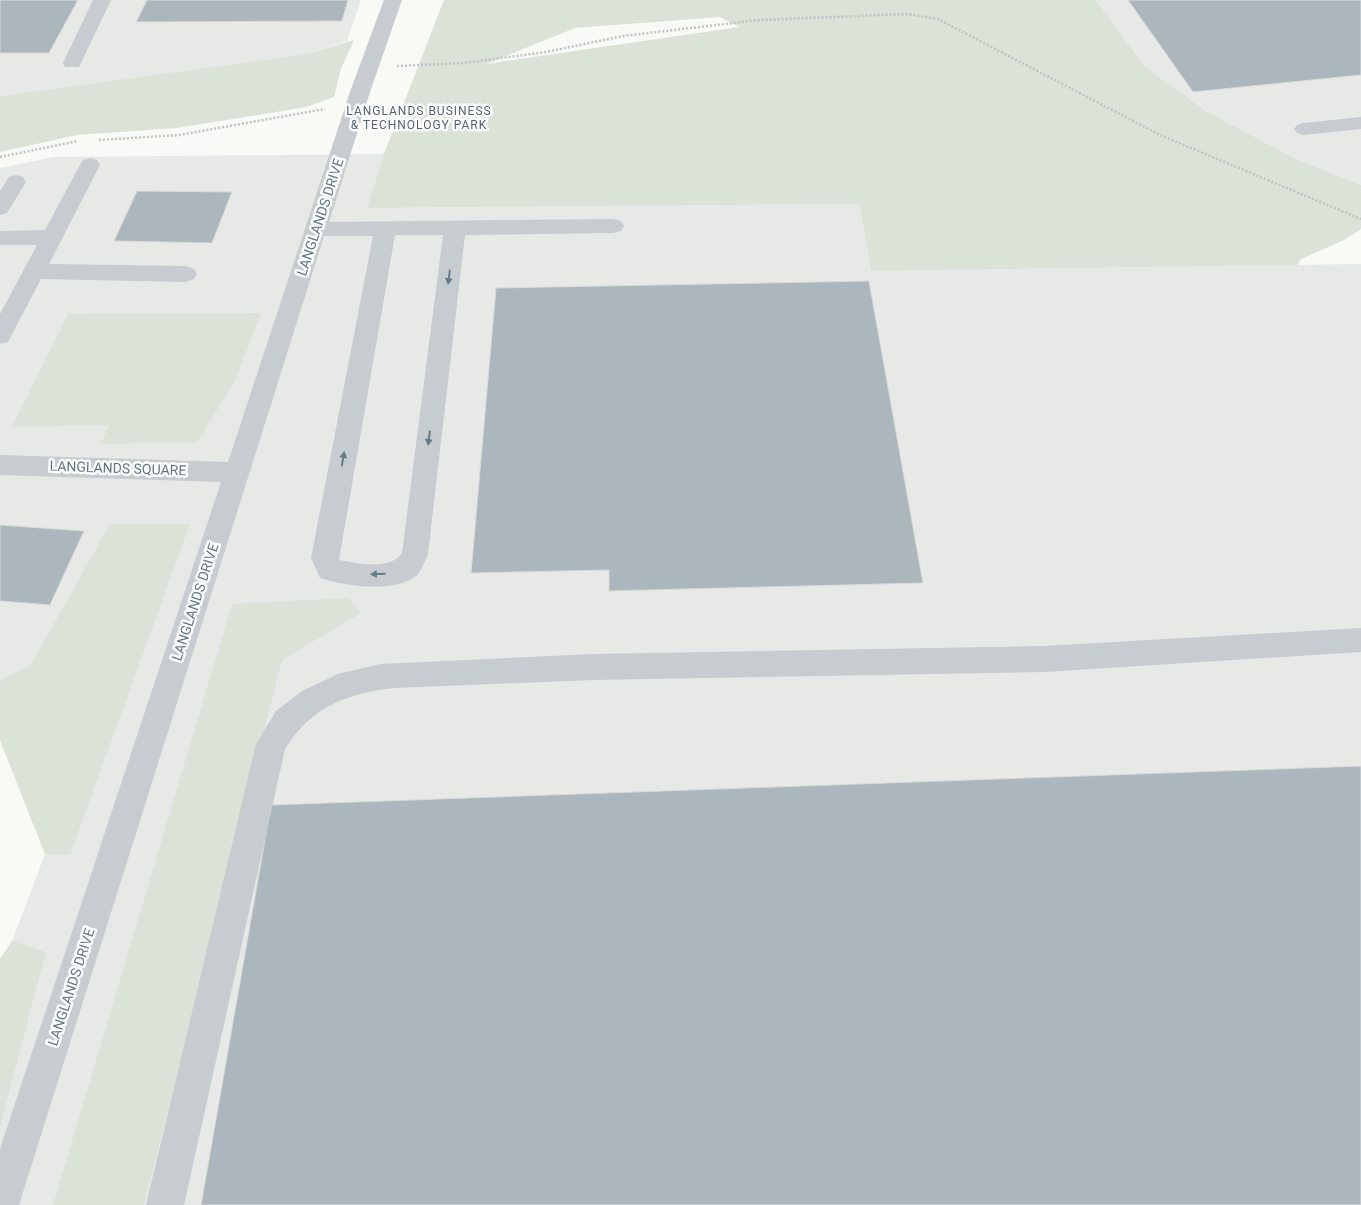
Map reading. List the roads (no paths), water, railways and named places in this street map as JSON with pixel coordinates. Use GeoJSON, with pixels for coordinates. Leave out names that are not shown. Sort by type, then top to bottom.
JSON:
{"type":"FeatureCollection","features":[{"type":"Feature","properties":{"kind":"street"},"geometry":{"type":"LineString","coordinates":[[72,63],[102,0]]}},
{"type":"Feature","properties":{"kind":"street","name":"LANGLANDS DRIVE"},"geometry":{"type":"LineString","coordinates":[[0,1205],[361,89],[393,0]]}},
{"type":"Feature","properties":{"kind":"street"},"geometry":{"type":"LineString","coordinates":[[1304,129],[1361,123]]}},
{"type":"Feature","properties":{"kind":"street"},"geometry":{"type":"LineString","coordinates":[[0,336],[90,165]]}},
{"type":"Feature","properties":{"kind":"street"},"geometry":{"type":"LineString","coordinates":[[0,208],[16,182]]}},
{"type":"Feature","properties":{"kind":"street"},"geometry":{"type":"LineString","coordinates":[[316,230],[613,226]]}},
{"type":"Feature","properties":{"kind":"street"},"geometry":{"type":"LineString","coordinates":[[385,229],[324,558],[330,570],[350,575],[392,574],[407,567],[415,554],[454,228]]}},
{"type":"Feature","properties":{"kind":"street"},"geometry":{"type":"LineString","coordinates":[[0,238],[52,237]]}},
{"type":"Feature","properties":{"kind":"street"},"geometry":{"type":"LineString","coordinates":[[34,272],[186,274]]}},
{"type":"Feature","properties":{"kind":"street","name":"LANGLANDS SQUARE"},"geometry":{"type":"LineString","coordinates":[[0,465],[237,472]]}},
{"type":"Feature","properties":{"kind":"street"},"geometry":{"type":"LineString","coordinates":[[165,1205],[272,744],[288,719],[331,689],[365,677],[395,675],[602,667],[1044,659],[1361,640]]}},
{"type":"Feature","properties":{"kind":"district","name":"LANGLANDS BUSINESS & TECHNOLOGY PARK"},"geometry":{"type":"Point","coordinates":[419,118]}}]}
